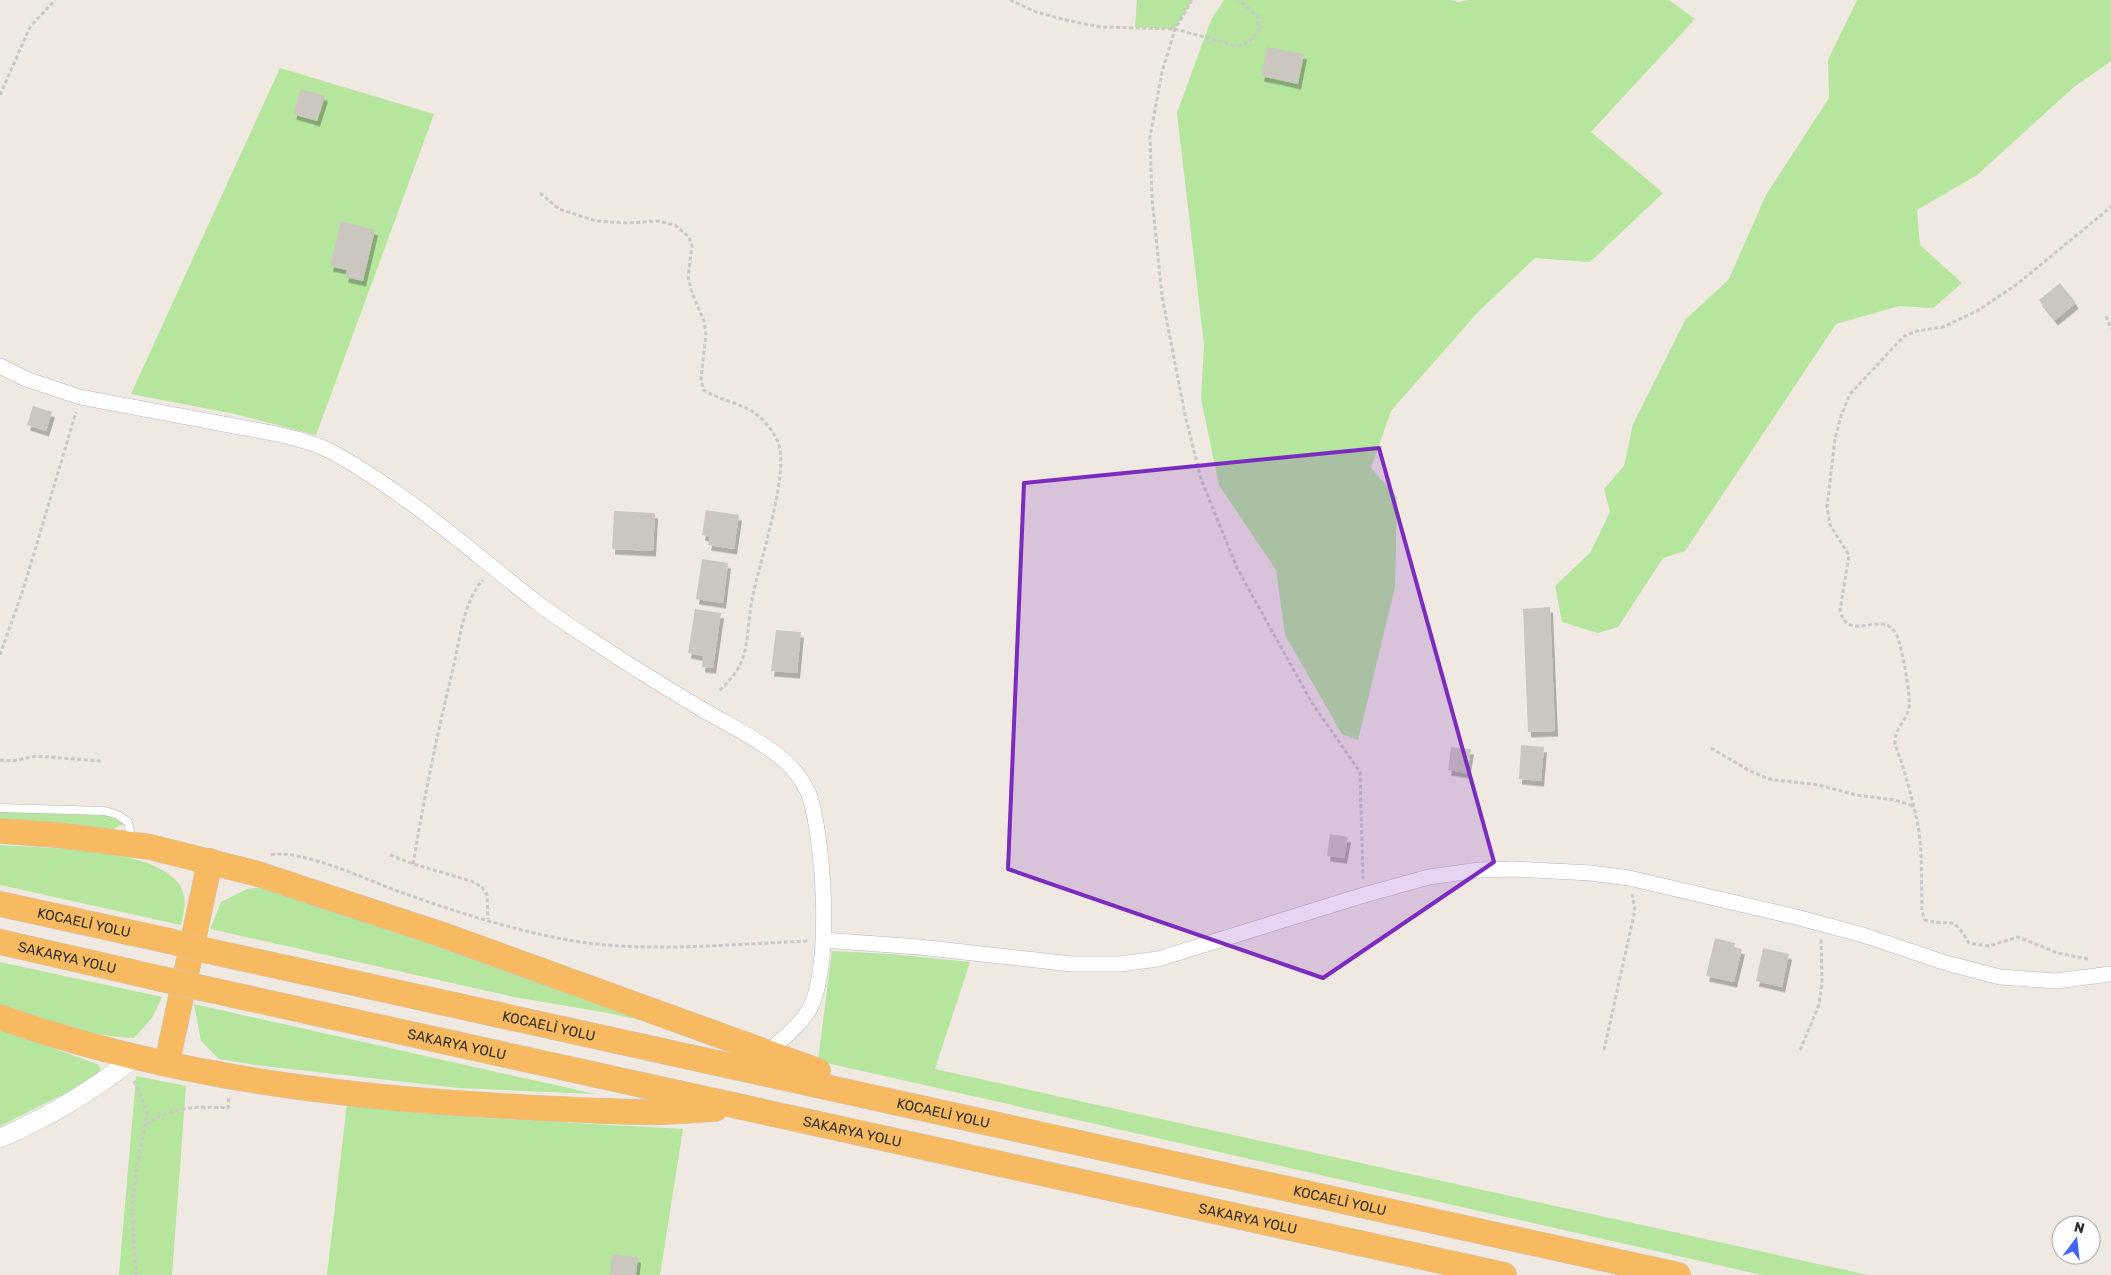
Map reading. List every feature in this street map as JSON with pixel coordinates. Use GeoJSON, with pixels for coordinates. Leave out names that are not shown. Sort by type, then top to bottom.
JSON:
{"type":"FeatureCollection","features":[{"type":"Feature","properties":{"kind":"highway"},"geometry":{"type":"LineString","coordinates":[[0,831],[58,835],[150,847],[242,869],[442,935],[768,1052],[900,1102]]}},
{"type":"Feature","properties":{"kind":"highway"},"geometry":{"type":"LineString","coordinates":[[168,1063],[210,861]]}},
{"type":"Feature","properties":{"kind":"highway","name":"KOCAELİ YOLU"},"geometry":{"type":"LineString","coordinates":[[0,904],[1678,1275]]}},
{"type":"Feature","properties":{"kind":"highway","name":"SAKARYA YOLU"},"geometry":{"type":"LineString","coordinates":[[0,942],[1504,1275]]}},
{"type":"Feature","properties":{"kind":"highway"},"geometry":{"type":"LineString","coordinates":[[0,1017],[130,1061],[168,1063],[231,1076],[381,1098],[515,1107],[642,1112],[752,1108]]}},
{"type":"Feature","properties":{"kind":"street"},"geometry":{"type":"LineString","coordinates":[[0,366],[26,379],[80,397],[238,426],[308,442],[333,453],[378,481],[543,607],[646,676],[759,743],[786,762],[810,794],[817,826],[821,857],[823,940],[818,984],[809,1009],[798,1024],[768,1052]]}},
{"type":"Feature","properties":{"kind":"street"},"geometry":{"type":"LineString","coordinates":[[823,940],[920,947],[1072,964],[1120,964],[1158,959],[1364,895],[1429,877],[1479,870],[1513,868],[1629,878],[1820,923],[2000,977],[2056,981],[2111,974]]}},
{"type":"Feature","properties":{"kind":"street"},"geometry":{"type":"LineString","coordinates":[[0,1138],[39,1120],[103,1083],[130,1061]]}},
{"type":"Feature","properties":{"kind":"lane"},"geometry":{"type":"LineString","coordinates":[[0,808],[105,811],[118,814],[128,822],[132,845]]}},
{"type":"Feature","properties":{"kind":"path"},"geometry":{"type":"LineString","coordinates":[[0,95],[8,73],[30,27],[55,0]]}},
{"type":"Feature","properties":{"kind":"path"},"geometry":{"type":"LineString","coordinates":[[1010,0],[1036,12],[1100,27],[1175,29],[1237,46],[1250,42],[1259,30],[1257,16],[1239,0]]}},
{"type":"Feature","properties":{"kind":"path"},"geometry":{"type":"LineString","coordinates":[[1192,0],[1175,29],[1162,72],[1150,137],[1152,198],[1162,296],[1185,415],[1201,479],[1237,568],[1312,703],[1360,772],[1364,895]]}},
{"type":"Feature","properties":{"kind":"path"},"geometry":{"type":"LineString","coordinates":[[540,193],[558,209],[596,221],[628,223],[658,221],[675,225],[689,237],[692,246],[688,277],[692,293],[704,321],[706,335],[701,378],[703,390],[715,397],[741,405],[762,417],[778,441],[781,453],[779,482],[752,599],[742,660],[734,675],[719,691]]}},
{"type":"Feature","properties":{"kind":"path"},"geometry":{"type":"LineString","coordinates":[[2093,960],[2058,953],[2018,937],[1989,946],[1977,946],[1969,943],[1956,924],[1949,922],[1935,923],[1925,920],[1922,911],[1917,818],[1895,743],[1896,730],[1909,708],[1909,692],[1897,636],[1891,627],[1883,623],[1858,627],[1848,625],[1842,619],[1840,610],[1849,555],[1830,526],[1828,507],[1835,439],[1841,416],[1850,394],[1904,336],[1917,331],[1943,327],[1977,311],[2016,285],[2111,207]]}},
{"type":"Feature","properties":{"kind":"path"},"geometry":{"type":"LineString","coordinates":[[2106,316],[2111,329]]}},
{"type":"Feature","properties":{"kind":"path"},"geometry":{"type":"LineString","coordinates":[[0,655],[23,590],[80,397]]}},
{"type":"Feature","properties":{"kind":"path"},"geometry":{"type":"LineString","coordinates":[[413,864],[422,806],[441,718],[471,598],[478,586],[495,569]]}},
{"type":"Feature","properties":{"kind":"path"},"geometry":{"type":"LineString","coordinates":[[1711,748],[1750,771],[1769,779],[1819,785],[1856,795],[1896,800],[1914,806]]}},
{"type":"Feature","properties":{"kind":"path"},"geometry":{"type":"LineString","coordinates":[[0,760],[13,761],[36,756],[101,761]]}},
{"type":"Feature","properties":{"kind":"path"},"geometry":{"type":"LineString","coordinates":[[242,869],[266,856],[280,853],[292,854],[406,894],[488,919],[566,939],[598,944],[694,946],[823,940]]}},
{"type":"Feature","properties":{"kind":"path"},"geometry":{"type":"LineString","coordinates":[[390,855],[413,864],[471,881],[482,887],[487,895],[488,919]]}},
{"type":"Feature","properties":{"kind":"path"},"geometry":{"type":"LineString","coordinates":[[1604,1050],[1635,910],[1629,878]]}},
{"type":"Feature","properties":{"kind":"path"},"geometry":{"type":"LineString","coordinates":[[1800,1050],[1819,1005],[1822,982],[1820,923]]}},
{"type":"Feature","properties":{"kind":"path"},"geometry":{"type":"LineString","coordinates":[[130,1061],[147,1114],[136,1171],[132,1210],[136,1275]]}},
{"type":"Feature","properties":{"kind":"path"},"geometry":{"type":"LineString","coordinates":[[145,1124],[160,1115],[176,1109],[200,1106],[228,1108],[231,1076]]}},
{"type":"Feature","properties":{"kind":"highlighted area"},"geometry":{"type":"Polygon","coordinates":[[[1379,448],[1494,862],[1323,978],[1008,869],[1024,483],[1379,448]]]}},
{"type":"Feature","properties":{"kind":"green space"},"geometry":{"type":"Polygon","coordinates":[[[1137,0],[1192,0],[1175,29],[1135,27],[1137,0]]]}},
{"type":"Feature","properties":{"kind":"green space"},"geometry":{"type":"Polygon","coordinates":[[[1224,0],[1450,0],[1458,2],[1470,0],[1669,0],[1695,19],[1591,132],[1663,193],[1590,262],[1535,258],[1478,312],[1391,411],[1371,468],[1397,497],[1395,587],[1358,740],[1342,734],[1285,635],[1276,570],[1219,485],[1201,399],[1204,345],[1177,113],[1211,20],[1224,0]]]}},
{"type":"Feature","properties":{"kind":"green space"},"geometry":{"type":"Polygon","coordinates":[[[1857,0],[2111,0],[2111,61],[2074,87],[1977,175],[1917,210],[1920,245],[1962,283],[1933,308],[1899,306],[1836,324],[1685,551],[1663,558],[1618,627],[1598,633],[1562,622],[1555,586],[1590,553],[1610,512],[1604,489],[1624,466],[1633,424],[1685,320],[1729,279],[1766,195],[1829,98],[1828,60],[1857,0]]]}},
{"type":"Feature","properties":{"kind":"green space"},"geometry":{"type":"Polygon","coordinates":[[[280,68],[434,114],[316,435],[235,414],[131,394],[280,68]]]}},
{"type":"Feature","properties":{"kind":"green space"},"geometry":{"type":"Polygon","coordinates":[[[0,808],[105,811],[128,822],[113,829],[0,819],[0,808]]]}},
{"type":"Feature","properties":{"kind":"green space"},"geometry":{"type":"Polygon","coordinates":[[[0,845],[96,852],[146,862],[165,872],[182,889],[184,904],[181,925],[0,885],[0,845]]]}},
{"type":"Feature","properties":{"kind":"green space"},"geometry":{"type":"Polygon","coordinates":[[[269,887],[708,1035],[608,1013],[514,997],[210,929],[221,902],[247,889],[269,887]]]}},
{"type":"Feature","properties":{"kind":"green space"},"geometry":{"type":"Polygon","coordinates":[[[832,951],[890,954],[970,962],[935,1069],[1868,1275],[1762,1275],[818,1061],[832,951]]]}},
{"type":"Feature","properties":{"kind":"green space"},"geometry":{"type":"Polygon","coordinates":[[[0,962],[162,997],[152,1018],[134,1038],[100,1034],[66,1026],[0,1004],[0,962]]]}},
{"type":"Feature","properties":{"kind":"green space"},"geometry":{"type":"Polygon","coordinates":[[[194,1004],[595,1094],[459,1088],[255,1065],[219,1059],[201,1041],[194,1004]]]}},
{"type":"Feature","properties":{"kind":"green space"},"geometry":{"type":"Polygon","coordinates":[[[0,1029],[97,1064],[102,1071],[94,1079],[0,1126],[0,1029]]]}},
{"type":"Feature","properties":{"kind":"green space"},"geometry":{"type":"Polygon","coordinates":[[[136,1076],[186,1086],[172,1275],[119,1275],[136,1076]]]}},
{"type":"Feature","properties":{"kind":"green space"},"geometry":{"type":"Polygon","coordinates":[[[347,1103],[485,1118],[683,1129],[660,1275],[327,1275],[347,1103]]]}},
{"type":"Feature","properties":{"kind":"building"},"geometry":{"type":"Polygon","coordinates":[[[1267,47],[1304,54],[1298,84],[1261,76],[1267,47]]]}},
{"type":"Feature","properties":{"kind":"building"},"geometry":{"type":"Polygon","coordinates":[[[301,89],[325,96],[317,121],[293,114],[301,89]]]}},
{"type":"Feature","properties":{"kind":"building"},"geometry":{"type":"Polygon","coordinates":[[[341,221],[375,230],[363,281],[345,277],[347,270],[330,266],[341,221]]]}},
{"type":"Feature","properties":{"kind":"building"},"geometry":{"type":"Polygon","coordinates":[[[2060,283],[2076,303],[2055,320],[2039,300],[2060,283]]]}},
{"type":"Feature","properties":{"kind":"building"},"geometry":{"type":"Polygon","coordinates":[[[33,406],[52,412],[46,431],[27,425],[33,406]]]}},
{"type":"Feature","properties":{"kind":"building"},"geometry":{"type":"Polygon","coordinates":[[[706,510],[739,515],[734,549],[708,545],[710,537],[702,535],[706,510]]]}},
{"type":"Feature","properties":{"kind":"building"},"geometry":{"type":"Polygon","coordinates":[[[614,511],[655,513],[653,551],[612,549],[614,511]]]}},
{"type":"Feature","properties":{"kind":"building"},"geometry":{"type":"Polygon","coordinates":[[[702,559],[728,563],[723,603],[696,599],[702,559]]]}},
{"type":"Feature","properties":{"kind":"building"},"geometry":{"type":"Polygon","coordinates":[[[1550,607],[1555,731],[1528,732],[1523,609],[1550,607]]]}},
{"type":"Feature","properties":{"kind":"building"},"geometry":{"type":"Polygon","coordinates":[[[695,609],[721,613],[713,668],[702,667],[703,656],[688,653],[695,609]]]}},
{"type":"Feature","properties":{"kind":"building"},"geometry":{"type":"Polygon","coordinates":[[[776,630],[801,632],[797,673],[771,671],[776,630]]]}},
{"type":"Feature","properties":{"kind":"building"},"geometry":{"type":"Polygon","coordinates":[[[1521,745],[1544,747],[1541,781],[1519,779],[1521,745]]]}},
{"type":"Feature","properties":{"kind":"building"},"geometry":{"type":"Polygon","coordinates":[[[1451,747],[1471,749],[1467,773],[1448,770],[1451,747]]]}},
{"type":"Feature","properties":{"kind":"building"},"geometry":{"type":"Polygon","coordinates":[[[1330,834],[1348,837],[1344,858],[1327,856],[1330,834]]]}},
{"type":"Feature","properties":{"kind":"building"},"geometry":{"type":"Polygon","coordinates":[[[1715,938],[1735,943],[1734,947],[1742,949],[1734,982],[1706,976],[1715,938]]]}},
{"type":"Feature","properties":{"kind":"building"},"geometry":{"type":"Polygon","coordinates":[[[1763,948],[1789,954],[1782,987],[1756,981],[1763,948]]]}},
{"type":"Feature","properties":{"kind":"building"},"geometry":{"type":"Polygon","coordinates":[[[612,1254],[638,1257],[636,1275],[610,1275],[612,1254]]]}}]}
